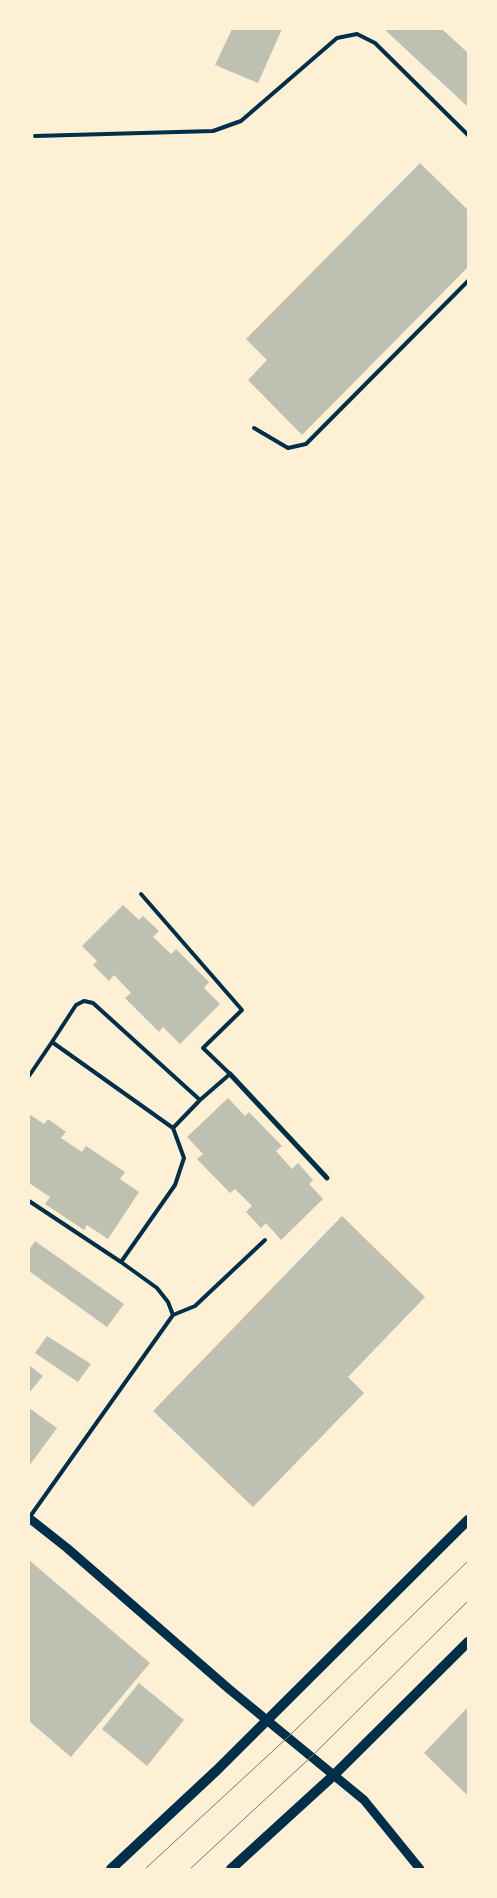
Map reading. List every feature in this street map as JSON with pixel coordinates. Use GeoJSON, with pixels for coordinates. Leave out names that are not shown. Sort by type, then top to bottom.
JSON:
{"type":"FeatureCollection","features":[{"type":"Feature","properties":{"kind":"main road"},"geometry":{"type":"LineString","coordinates":[[111,1869],[268,1721],[468,1520]]}},
{"type":"Feature","properties":{"kind":"main road"},"geometry":{"type":"LineString","coordinates":[[231,1869],[334,1775],[468,1642]]}},
{"type":"Feature","properties":{"kind":"street"},"geometry":{"type":"LineString","coordinates":[[230,1074],[327,1178]]}},
{"type":"Feature","properties":{"kind":"street"},"geometry":{"type":"LineString","coordinates":[[29,1518],[364,1800],[420,1869]]}},
{"type":"Feature","properties":{"kind":"lane"},"geometry":{"type":"LineString","coordinates":[[35,136],[213,131],[241,120],[337,38],[356,34],[375,43],[468,135]]}},
{"type":"Feature","properties":{"kind":"lane"},"geometry":{"type":"LineString","coordinates":[[254,428],[288,448],[306,444],[468,282]]}},
{"type":"Feature","properties":{"kind":"lane"},"geometry":{"type":"LineString","coordinates":[[141,894],[242,1010],[204,1048],[230,1074],[200,1100],[173,1128]]}},
{"type":"Feature","properties":{"kind":"lane"},"geometry":{"type":"LineString","coordinates":[[29,1076],[76,1005],[84,1001],[93,1002],[200,1100]]}},
{"type":"Feature","properties":{"kind":"lane"},"geometry":{"type":"LineString","coordinates":[[52,1042],[173,1128],[184,1158],[175,1185],[121,1262]]}},
{"type":"Feature","properties":{"kind":"lane"},"geometry":{"type":"LineString","coordinates":[[29,1201],[157,1288],[168,1302],[173,1315]]}},
{"type":"Feature","properties":{"kind":"lane"},"geometry":{"type":"LineString","coordinates":[[29,1518],[173,1315],[195,1306],[265,1240]]}},
{"type":"Feature","properties":{"kind":"building"},"geometry":{"type":"Polygon","coordinates":[[[232,29],[282,29],[258,83],[215,65],[232,29]]]}},
{"type":"Feature","properties":{"kind":"building"},"geometry":{"type":"Polygon","coordinates":[[[384,29],[442,29],[468,53],[468,107],[384,29]]]}},
{"type":"Feature","properties":{"kind":"building"},"geometry":{"type":"Polygon","coordinates":[[[420,163],[468,210],[468,267],[302,435],[248,380],[267,360],[246,339],[420,163]]]}},
{"type":"Feature","properties":{"kind":"building"},"geometry":{"type":"Polygon","coordinates":[[[123,905],[139,920],[143,916],[159,931],[153,937],[171,954],[176,949],[209,982],[204,988],[220,1004],[180,1044],[163,1027],[159,1032],[125,998],[131,993],[114,975],[109,981],[93,965],[97,961],[82,946],[123,905]]]}},
{"type":"Feature","properties":{"kind":"building"},"geometry":{"type":"Polygon","coordinates":[[[228,1098],[245,1116],[249,1112],[282,1146],[276,1151],[292,1169],[298,1163],[313,1180],[309,1184],[323,1199],[281,1240],[266,1223],[261,1228],[246,1212],[252,1206],[235,1189],[230,1193],[197,1159],[203,1154],[187,1137],[228,1098]]]}},
{"type":"Feature","properties":{"kind":"building"},"geometry":{"type":"Polygon","coordinates":[[[29,1114],[44,1124],[48,1119],[66,1132],[61,1138],[82,1152],[86,1146],[125,1172],[120,1179],[139,1192],[108,1239],[87,1225],[84,1230],[45,1204],[50,1197],[29,1183],[29,1114]]]}},
{"type":"Feature","properties":{"kind":"building"},"geometry":{"type":"Polygon","coordinates":[[[342,1216],[425,1297],[348,1377],[364,1393],[253,1507],[153,1411],[342,1216]]]}},
{"type":"Feature","properties":{"kind":"building"},"geometry":{"type":"Polygon","coordinates":[[[35,1241],[124,1304],[107,1327],[29,1271],[29,1250],[35,1241]]]}},
{"type":"Feature","properties":{"kind":"building"},"geometry":{"type":"Polygon","coordinates":[[[47,1336],[91,1364],[78,1382],[35,1353],[47,1336]]]}},
{"type":"Feature","properties":{"kind":"building"},"geometry":{"type":"Polygon","coordinates":[[[29,1365],[43,1376],[29,1393],[29,1365]]]}},
{"type":"Feature","properties":{"kind":"building"},"geometry":{"type":"Polygon","coordinates":[[[29,1408],[57,1428],[29,1466],[29,1408]]]}},
{"type":"Feature","properties":{"kind":"building"},"geometry":{"type":"Polygon","coordinates":[[[29,1560],[150,1663],[71,1757],[29,1721],[29,1560]]]}},
{"type":"Feature","properties":{"kind":"building"},"geometry":{"type":"Polygon","coordinates":[[[139,1683],[184,1720],[147,1766],[102,1729],[139,1683]]]}},
{"type":"Feature","properties":{"kind":"building"},"geometry":{"type":"Polygon","coordinates":[[[468,1707],[468,1796],[424,1753],[468,1707]]]}},
{"type":"Feature","properties":{"kind":"tram line"},"geometry":{"type":"LineString","coordinates":[[145,1869],[288,1737],[468,1561]]}},
{"type":"Feature","properties":{"kind":"tram line"},"geometry":{"type":"LineString","coordinates":[[190,1869],[312,1756],[468,1601]]}}]}
